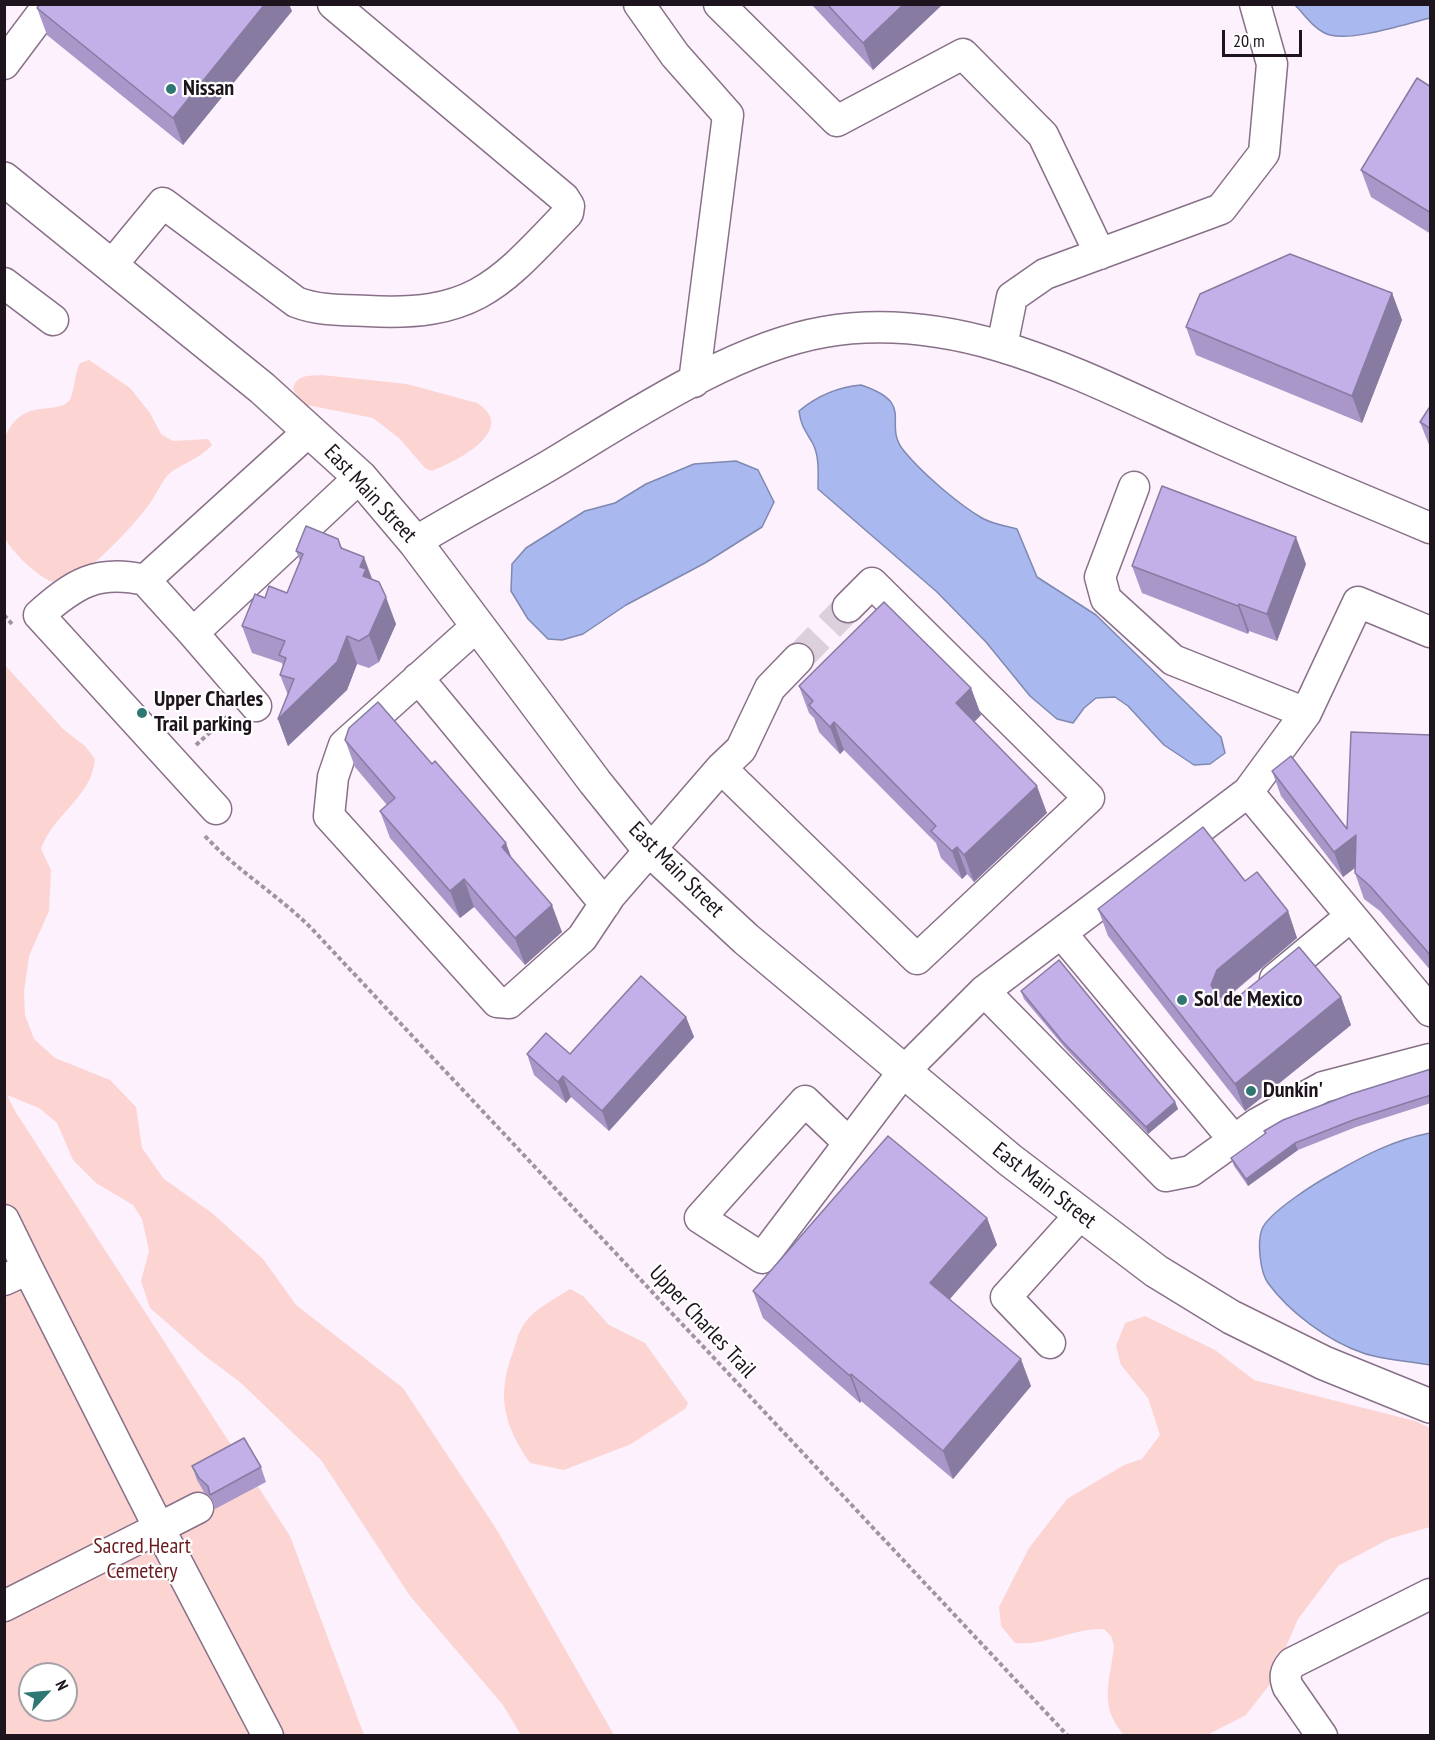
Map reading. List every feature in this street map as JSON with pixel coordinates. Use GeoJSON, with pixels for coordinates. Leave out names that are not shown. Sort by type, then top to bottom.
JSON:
{"type":"FeatureCollection","features":[{"type":"Feature","properties":{"kind":"main road","name":"East Main Street"},"geometry":{"type":"LineString","coordinates":[[4,179],[262,388],[360,477],[415,542],[595,782],[649,849],[746,939],[903,1072],[1080,1215],[1156,1271],[1231,1317],[1324,1363],[1431,1406]]}},
{"type":"Feature","properties":{"kind":"lane"},"geometry":{"type":"LineString","coordinates":[[4,64],[50,4]]}},
{"type":"Feature","properties":{"kind":"lane"},"geometry":{"type":"LineString","coordinates":[[111,266],[163,203],[282,293],[304,305],[313,308],[379,312],[444,307],[475,296],[505,277],[567,213],[569,206],[564,198],[333,4]]}},
{"type":"Feature","properties":{"kind":"lane"},"geometry":{"type":"LineString","coordinates":[[639,4],[675,55],[728,116],[694,382]]}},
{"type":"Feature","properties":{"kind":"lane"},"geometry":{"type":"LineString","coordinates":[[719,4],[837,121],[963,54],[1043,135],[1100,254]]}},
{"type":"Feature","properties":{"kind":"lane"},"geometry":{"type":"LineString","coordinates":[[1002,346],[1012,297],[1045,274],[1221,209],[1264,153],[1272,64],[1254,4]]}},
{"type":"Feature","properties":{"kind":"lane"},"geometry":{"type":"LineString","coordinates":[[4,283],[53,320]]}},
{"type":"Feature","properties":{"kind":"lane"},"geometry":{"type":"LineString","coordinates":[[415,542],[694,382],[764,350],[834,331],[923,329],[1002,346],[1045,360],[1271,461],[1431,528]]}},
{"type":"Feature","properties":{"kind":"lane"},"geometry":{"type":"LineString","coordinates":[[145,580],[309,431]]}},
{"type":"Feature","properties":{"kind":"lane"},"geometry":{"type":"LineString","coordinates":[[193,633],[360,477]]}},
{"type":"Feature","properties":{"kind":"lane"},"geometry":{"type":"LineString","coordinates":[[1134,487],[1100,577],[1106,598],[1173,660],[1306,713]]}},
{"type":"Feature","properties":{"kind":"lane"},"geometry":{"type":"LineString","coordinates":[[216,809],[39,615],[64,593],[88,580],[120,575],[145,580],[252,702]]}},
{"type":"Feature","properties":{"kind":"lane"},"geometry":{"type":"LineString","coordinates":[[721,768],[917,959],[1089,798],[872,583],[848,607]]}},
{"type":"Feature","properties":{"kind":"lane"},"geometry":{"type":"LineString","coordinates":[[849,1143],[804,1101],[700,1218],[762,1258],[903,1072],[984,992],[1248,792],[1306,713],[1358,602],[1431,632]]}},
{"type":"Feature","properties":{"kind":"lane"},"geometry":{"type":"LineString","coordinates":[[478,625],[344,746],[333,777],[329,816],[497,1002],[509,1004],[582,938],[605,904],[649,849],[721,768],[741,749],[770,688],[798,658]]}},
{"type":"Feature","properties":{"kind":"lane"},"geometry":{"type":"LineString","coordinates":[[418,678],[605,904]]}},
{"type":"Feature","properties":{"kind":"lane"},"geometry":{"type":"LineString","coordinates":[[1248,792],[1431,1011]]}},
{"type":"Feature","properties":{"kind":"lane"},"geometry":{"type":"LineString","coordinates":[[1256,996],[1351,916]]}},
{"type":"Feature","properties":{"kind":"lane"},"geometry":{"type":"LineString","coordinates":[[1062,934],[1182,1057],[1234,1140]]}},
{"type":"Feature","properties":{"kind":"lane"},"geometry":{"type":"LineString","coordinates":[[984,992],[1166,1176],[1191,1171],[1258,1123],[1323,1087],[1431,1059]]}},
{"type":"Feature","properties":{"kind":"lane"},"geometry":{"type":"LineString","coordinates":[[1050,1343],[1006,1297],[1080,1215]]}},
{"type":"Feature","properties":{"kind":"lane"},"geometry":{"type":"LineString","coordinates":[[4,1220],[16,1274],[159,1528],[268,1736]]}},
{"type":"Feature","properties":{"kind":"lane"},"geometry":{"type":"LineString","coordinates":[[4,1606],[198,1508]]}},
{"type":"Feature","properties":{"kind":"lane"},"geometry":{"type":"LineString","coordinates":[[1322,1736],[1288,1688],[1284,1680],[1287,1669],[1292,1663],[1431,1594]]}},
{"type":"Feature","properties":{"kind":"path"},"geometry":{"type":"LineString","coordinates":[[175,764],[252,702]]}},
{"type":"Feature","properties":{"kind":"path","name":"Upper Charles Trail"},"geometry":{"type":"LineString","coordinates":[[313,930],[1068,1736]]}},
{"type":"Feature","properties":{"kind":"green space"},"geometry":{"type":"Polygon","coordinates":[[[89,360],[130,388],[150,413],[161,434],[173,441],[208,439],[212,445],[164,479],[136,521],[90,567],[72,579],[54,582],[26,564],[12,549],[5,537],[5,437],[12,424],[20,416],[38,409],[63,405],[69,401],[80,363],[89,360]]]}},
{"type":"Feature","properties":{"kind":"green space"},"geometry":{"type":"Polygon","coordinates":[[[322,375],[407,384],[477,403],[488,413],[491,424],[479,444],[454,461],[431,471],[425,468],[399,438],[373,418],[302,404],[293,389],[297,381],[304,377],[322,375]]]}},
{"type":"Feature","properties":{"kind":"green space","name":"Sacred Heart Cemetery"},"geometry":{"type":"Polygon","coordinates":[[[4,664],[63,729],[85,746],[95,759],[87,784],[54,826],[41,849],[51,870],[49,911],[29,956],[24,992],[25,1015],[34,1039],[55,1058],[110,1080],[136,1107],[142,1148],[164,1179],[212,1213],[263,1259],[296,1305],[403,1388],[497,1530],[614,1735],[521,1735],[503,1705],[410,1596],[321,1460],[240,1382],[205,1356],[150,1308],[141,1281],[149,1251],[142,1219],[133,1205],[96,1183],[73,1160],[57,1123],[39,1108],[7,1095],[15,1111],[290,1536],[364,1735],[5,1735],[4,664]]]}},
{"type":"Feature","properties":{"kind":"green space"},"geometry":{"type":"Polygon","coordinates":[[[570,1289],[583,1296],[609,1325],[645,1343],[688,1403],[685,1409],[631,1444],[564,1470],[530,1463],[514,1436],[505,1410],[504,1396],[508,1368],[521,1329],[538,1310],[570,1289]]]}},
{"type":"Feature","properties":{"kind":"green space"},"geometry":{"type":"Polygon","coordinates":[[[1145,1316],[1215,1350],[1254,1380],[1415,1421],[1430,1428],[1430,1527],[1389,1539],[1338,1566],[1298,1619],[1270,1684],[1246,1715],[1207,1735],[1124,1735],[1116,1724],[1108,1704],[1114,1646],[1111,1636],[1104,1629],[1082,1631],[1038,1642],[1015,1643],[1001,1626],[999,1607],[1029,1548],[1067,1499],[1124,1465],[1142,1459],[1160,1435],[1148,1398],[1121,1365],[1116,1346],[1125,1323],[1145,1316]]]}},
{"type":"Feature","properties":{"kind":"water"},"geometry":{"type":"Polygon","coordinates":[[[1295,5],[1430,5],[1430,18],[1380,31],[1340,36],[1330,35],[1320,30],[1295,5]]]}},
{"type":"Feature","properties":{"kind":"water"},"geometry":{"type":"Polygon","coordinates":[[[861,385],[889,399],[894,407],[898,441],[920,469],[972,512],[995,523],[1017,529],[1037,577],[1096,615],[1221,737],[1225,753],[1210,764],[1194,765],[1164,745],[1128,706],[1115,697],[1096,698],[1084,708],[1073,723],[1057,719],[1030,696],[986,642],[937,592],[818,489],[816,453],[802,424],[799,411],[828,393],[861,385]]]}},
{"type":"Feature","properties":{"kind":"water"},"geometry":{"type":"Polygon","coordinates":[[[736,461],[758,470],[774,502],[762,527],[705,563],[626,605],[583,634],[562,640],[548,639],[528,619],[511,591],[512,564],[526,548],[585,511],[615,503],[646,484],[694,464],[736,461]]]}},
{"type":"Feature","properties":{"kind":"water"},"geometry":{"type":"Polygon","coordinates":[[[1430,1133],[1430,1365],[1387,1359],[1350,1348],[1323,1333],[1298,1315],[1265,1278],[1261,1265],[1260,1235],[1266,1222],[1283,1206],[1326,1177],[1380,1149],[1430,1133]]]}},
{"type":"Feature","properties":{"kind":"building","name":"Nissan"},"geometry":{"type":"Polygon","coordinates":[[[40,4],[265,4],[173,118],[37,8],[40,4]]]}},
{"type":"Feature","properties":{"kind":"building"},"geometry":{"type":"Polygon","coordinates":[[[827,4],[904,4],[863,43],[827,4]]]}},
{"type":"Feature","properties":{"kind":"building"},"geometry":{"type":"Polygon","coordinates":[[[1417,78],[1431,87],[1431,213],[1361,170],[1417,78]]]}},
{"type":"Feature","properties":{"kind":"building"},"geometry":{"type":"Polygon","coordinates":[[[1290,254],[1392,293],[1352,396],[1186,327],[1200,294],[1290,254]]]}},
{"type":"Feature","properties":{"kind":"building"},"geometry":{"type":"Polygon","coordinates":[[[1431,405],[1431,429],[1420,422],[1431,405]]]}},
{"type":"Feature","properties":{"kind":"building"},"geometry":{"type":"Polygon","coordinates":[[[1162,486],[1296,537],[1267,614],[1239,604],[1238,606],[1132,566],[1162,486]]]}},
{"type":"Feature","properties":{"kind":"building"},"geometry":{"type":"Polygon","coordinates":[[[306,526],[338,539],[341,548],[364,557],[360,567],[366,569],[363,576],[379,582],[386,597],[369,635],[359,641],[347,636],[337,662],[278,719],[294,679],[280,675],[286,658],[279,655],[285,641],[242,626],[255,594],[265,598],[269,586],[287,593],[303,554],[296,551],[306,526]]]}},
{"type":"Feature","properties":{"kind":"building"},"geometry":{"type":"Polygon","coordinates":[[[884,602],[971,688],[956,703],[1037,786],[964,855],[957,847],[952,851],[931,831],[936,826],[834,722],[830,727],[809,705],[813,701],[799,686],[884,602]]]}},
{"type":"Feature","properties":{"kind":"building"},"geometry":{"type":"Polygon","coordinates":[[[378,702],[432,764],[435,761],[506,843],[502,847],[552,905],[515,938],[464,879],[450,891],[380,811],[395,798],[345,740],[349,728],[378,702]]]}},
{"type":"Feature","properties":{"kind":"building"},"geometry":{"type":"Polygon","coordinates":[[[1351,732],[1431,735],[1431,956],[1370,886],[1355,873],[1356,835],[1334,852],[1272,771],[1291,756],[1347,829],[1351,732]]]}},
{"type":"Feature","properties":{"kind":"building"},"geometry":{"type":"Polygon","coordinates":[[[1203,827],[1245,881],[1257,872],[1288,911],[1217,970],[1211,985],[1215,993],[1223,999],[1239,996],[1299,947],[1341,997],[1235,1084],[1098,909],[1203,827]]]}},
{"type":"Feature","properties":{"kind":"building"},"geometry":{"type":"Polygon","coordinates":[[[1059,960],[1175,1102],[1146,1127],[1063,1042],[1021,991],[1059,960]]]}},
{"type":"Feature","properties":{"kind":"building"},"geometry":{"type":"Polygon","coordinates":[[[641,976],[686,1017],[602,1111],[563,1076],[558,1082],[527,1054],[546,1033],[570,1054],[641,976]]]}},
{"type":"Feature","properties":{"kind":"building"},"geometry":{"type":"Polygon","coordinates":[[[1431,1069],[1431,1095],[1353,1120],[1295,1143],[1246,1179],[1231,1158],[1266,1133],[1264,1131],[1283,1120],[1351,1094],[1431,1069]]]}},
{"type":"Feature","properties":{"kind":"building"},"geometry":{"type":"Polygon","coordinates":[[[888,1136],[987,1218],[930,1283],[1021,1359],[943,1451],[851,1374],[850,1376],[753,1291],[888,1136]]]}},
{"type":"Feature","properties":{"kind":"building"},"geometry":{"type":"Polygon","coordinates":[[[244,1438],[261,1467],[210,1495],[208,1486],[199,1478],[192,1466],[244,1438]]]}},
{"type":"Feature","properties":{"kind":"tunnel"},"geometry":{"type":"LineString","coordinates":[[798,659],[848,607]]}},
{"type":"Feature","properties":{"kind":"place","name":"Nissan"},"geometry":{"type":"Point","coordinates":[171,89]}},
{"type":"Feature","properties":{"kind":"place","name":"Upper Charles Trail parking"},"geometry":{"type":"Point","coordinates":[142,713]}},
{"type":"Feature","properties":{"kind":"place","name":"Sol de Mexico"},"geometry":{"type":"Point","coordinates":[1182,1000]}},
{"type":"Feature","properties":{"kind":"place","name":"Dunkin'"},"geometry":{"type":"Point","coordinates":[1251,1091]}}]}
